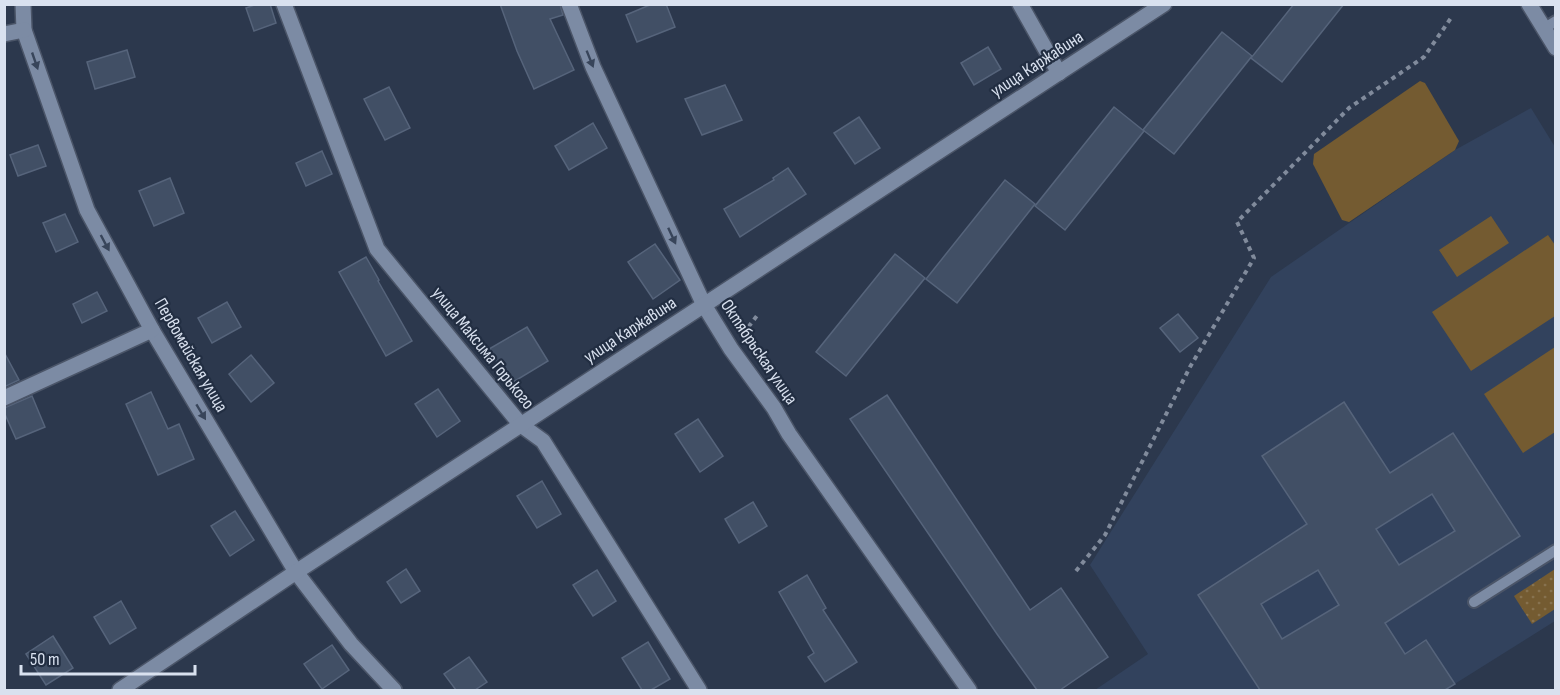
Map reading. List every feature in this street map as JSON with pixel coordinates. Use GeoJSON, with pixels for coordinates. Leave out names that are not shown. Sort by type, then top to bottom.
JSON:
{"type":"FeatureCollection","features":[{"type":"Feature","properties":{"kind":"street","name":"Первомайская улица"},"geometry":{"type":"LineString","coordinates":[[22,4],[24,30],[87,210],[152,330],[296,572],[351,644],[394,690]]}},
{"type":"Feature","properties":{"kind":"street","name":"улица Максима Горького"},"geometry":{"type":"LineString","coordinates":[[284,4],[377,249],[521,425],[543,441],[699,690]]}},
{"type":"Feature","properties":{"kind":"street","name":"Октябрьская улица"},"geometry":{"type":"LineString","coordinates":[[569,4],[594,67],[704,305],[730,350],[774,408],[789,434],[969,690]]}},
{"type":"Feature","properties":{"kind":"street"},"geometry":{"type":"LineString","coordinates":[[1020,4],[1059,73]]}},
{"type":"Feature","properties":{"kind":"street","name":"улица Каржавина"},"geometry":{"type":"LineString","coordinates":[[120,690],[296,572],[1164,4]]}},
{"type":"Feature","properties":{"kind":"street"},"geometry":{"type":"LineString","coordinates":[[1530,4],[1549,25],[1556,48]]}},
{"type":"Feature","properties":{"kind":"street"},"geometry":{"type":"LineString","coordinates":[[4,34],[24,30]]}},
{"type":"Feature","properties":{"kind":"street"},"geometry":{"type":"LineString","coordinates":[[4,398],[152,330]]}},
{"type":"Feature","properties":{"kind":"lane"},"geometry":{"type":"LineString","coordinates":[[1474,602],[1556,550]]}},
{"type":"Feature","properties":{"kind":"path"},"geometry":{"type":"LineString","coordinates":[[1076,571],[1105,535],[1190,367],[1254,258],[1237,222],[1349,108],[1424,57],[1451,18]]}},
{"type":"Feature","properties":{"kind":"shaded area"},"geometry":{"type":"Polygon","coordinates":[[[1420,81],[1425,83],[1459,141],[1455,150],[1349,222],[1342,220],[1313,164],[1314,154],[1420,81]]]}},
{"type":"Feature","properties":{"kind":"shaded area"},"geometry":{"type":"Polygon","coordinates":[[[1531,108],[1555,147],[1555,621],[1445,690],[1095,690],[1148,654],[1090,565],[1271,277],[1455,150],[1531,108]]]}},
{"type":"Feature","properties":{"kind":"shaded area"},"geometry":{"type":"Polygon","coordinates":[[[1491,216],[1509,243],[1457,277],[1439,250],[1491,216]]]}},
{"type":"Feature","properties":{"kind":"shaded area"},"geometry":{"type":"Polygon","coordinates":[[[1548,235],[1555,245],[1555,316],[1471,371],[1432,312],[1548,235]]]}},
{"type":"Feature","properties":{"kind":"shaded area"},"geometry":{"type":"Polygon","coordinates":[[[1555,347],[1555,432],[1523,453],[1484,394],[1555,347]]]}},
{"type":"Feature","properties":{"kind":"shaded area"},"geometry":{"type":"Polygon","coordinates":[[[1555,569],[1555,609],[1532,624],[1514,596],[1555,569]]]}},
{"type":"Feature","properties":{"kind":"building"},"geometry":{"type":"Polygon","coordinates":[[[257,4],[270,4],[276,23],[254,31],[246,8],[257,4]]]}},
{"type":"Feature","properties":{"kind":"building"},"geometry":{"type":"Polygon","coordinates":[[[500,4],[560,4],[563,15],[550,19],[574,70],[534,89],[500,4]]]}},
{"type":"Feature","properties":{"kind":"building"},"geometry":{"type":"Polygon","coordinates":[[[652,4],[666,4],[675,27],[637,42],[626,15],[652,4]]]}},
{"type":"Feature","properties":{"kind":"building"},"geometry":{"type":"Polygon","coordinates":[[[1294,4],[1344,4],[1282,82],[1251,58],[1294,4]]]}},
{"type":"Feature","properties":{"kind":"building"},"geometry":{"type":"Polygon","coordinates":[[[1222,32],[1252,56],[1174,154],[1143,130],[1222,32]]]}},
{"type":"Feature","properties":{"kind":"building"},"geometry":{"type":"Polygon","coordinates":[[[988,47],[1001,69],[974,85],[961,63],[988,47]]]}},
{"type":"Feature","properties":{"kind":"building"},"geometry":{"type":"Polygon","coordinates":[[[127,50],[135,77],[95,89],[87,62],[127,50]]]}},
{"type":"Feature","properties":{"kind":"building"},"geometry":{"type":"Polygon","coordinates":[[[725,85],[742,120],[702,135],[685,99],[725,85]]]}},
{"type":"Feature","properties":{"kind":"building"},"geometry":{"type":"Polygon","coordinates":[[[389,87],[410,128],[385,140],[364,99],[389,87]]]}},
{"type":"Feature","properties":{"kind":"building"},"geometry":{"type":"Polygon","coordinates":[[[1114,107],[1144,131],[1065,230],[1035,206],[1114,107]]]}},
{"type":"Feature","properties":{"kind":"building"},"geometry":{"type":"Polygon","coordinates":[[[859,117],[880,148],[855,164],[834,133],[859,117]]]}},
{"type":"Feature","properties":{"kind":"building"},"geometry":{"type":"Polygon","coordinates":[[[593,123],[607,148],[569,170],[555,146],[593,123]]]}},
{"type":"Feature","properties":{"kind":"building"},"geometry":{"type":"Polygon","coordinates":[[[38,145],[46,166],[18,176],[10,155],[38,145]]]}},
{"type":"Feature","properties":{"kind":"building"},"geometry":{"type":"Polygon","coordinates":[[[322,151],[332,174],[306,186],[296,163],[322,151]]]}},
{"type":"Feature","properties":{"kind":"building"},"geometry":{"type":"Polygon","coordinates":[[[788,168],[806,194],[740,237],[724,209],[774,180],[773,178],[788,168]]]}},
{"type":"Feature","properties":{"kind":"building"},"geometry":{"type":"Polygon","coordinates":[[[170,178],[184,213],[154,226],[139,191],[170,178]]]}},
{"type":"Feature","properties":{"kind":"building"},"geometry":{"type":"Polygon","coordinates":[[[1005,180],[1035,204],[957,303],[926,279],[1005,180]]]}},
{"type":"Feature","properties":{"kind":"building"},"geometry":{"type":"Polygon","coordinates":[[[65,214],[78,242],[56,252],[43,223],[65,214]]]}},
{"type":"Feature","properties":{"kind":"building"},"geometry":{"type":"Polygon","coordinates":[[[655,244],[680,280],[653,299],[628,262],[655,244]]]}},
{"type":"Feature","properties":{"kind":"building"},"geometry":{"type":"Polygon","coordinates":[[[895,254],[925,278],[846,376],[816,352],[895,254]]]}},
{"type":"Feature","properties":{"kind":"building"},"geometry":{"type":"Polygon","coordinates":[[[366,257],[412,341],[386,356],[339,272],[366,257]]]}},
{"type":"Feature","properties":{"kind":"building"},"geometry":{"type":"Polygon","coordinates":[[[97,292],[107,311],[82,323],[73,304],[97,292]]]}},
{"type":"Feature","properties":{"kind":"building"},"geometry":{"type":"Polygon","coordinates":[[[227,302],[241,327],[212,343],[198,318],[227,302]]]}},
{"type":"Feature","properties":{"kind":"building"},"geometry":{"type":"Polygon","coordinates":[[[1178,314],[1198,338],[1180,352],[1160,328],[1178,314]]]}},
{"type":"Feature","properties":{"kind":"building"},"geometry":{"type":"Polygon","coordinates":[[[527,327],[548,361],[510,384],[489,349],[527,327]]]}},
{"type":"Feature","properties":{"kind":"building"},"geometry":{"type":"Polygon","coordinates":[[[4,352],[19,380],[4,387],[4,352]]]}},
{"type":"Feature","properties":{"kind":"building"},"geometry":{"type":"Polygon","coordinates":[[[251,355],[274,383],[251,402],[229,374],[251,355]]]}},
{"type":"Feature","properties":{"kind":"building"},"geometry":{"type":"Polygon","coordinates":[[[438,389],[460,421],[437,437],[415,404],[438,389]]]}},
{"type":"Feature","properties":{"kind":"building"},"geometry":{"type":"Polygon","coordinates":[[[151,392],[168,429],[179,424],[194,459],[158,475],[126,404],[151,392]]]}},
{"type":"Feature","properties":{"kind":"building"},"geometry":{"type":"Polygon","coordinates":[[[887,395],[1030,610],[1061,588],[1108,657],[1060,690],[1037,690],[850,419],[887,395]]]}},
{"type":"Feature","properties":{"kind":"building"},"geometry":{"type":"Polygon","coordinates":[[[32,396],[45,427],[16,439],[4,408],[32,396]]]}},
{"type":"Feature","properties":{"kind":"building"},"geometry":{"type":"Polygon","coordinates":[[[1344,402],[1390,473],[1453,433],[1520,536],[1385,623],[1405,654],[1426,640],[1455,684],[1445,690],[1260,690],[1198,595],[1307,524],[1262,456],[1344,402]],[[1432,494],[1376,529],[1399,565],[1455,531],[1432,494]],[[1318,570],[1261,604],[1282,639],[1339,605],[1318,570]]]}},
{"type":"Feature","properties":{"kind":"building"},"geometry":{"type":"Polygon","coordinates":[[[698,419],[723,456],[700,472],[675,434],[698,419]]]}},
{"type":"Feature","properties":{"kind":"building"},"geometry":{"type":"Polygon","coordinates":[[[542,481],[561,514],[537,528],[517,496],[542,481]]]}},
{"type":"Feature","properties":{"kind":"building"},"geometry":{"type":"Polygon","coordinates":[[[753,502],[767,526],[739,543],[725,519],[753,502]]]}},
{"type":"Feature","properties":{"kind":"building"},"geometry":{"type":"Polygon","coordinates":[[[235,511],[254,540],[230,556],[211,526],[235,511]]]}},
{"type":"Feature","properties":{"kind":"building"},"geometry":{"type":"Polygon","coordinates":[[[406,569],[420,591],[401,603],[387,582],[406,569]]]}},
{"type":"Feature","properties":{"kind":"building"},"geometry":{"type":"Polygon","coordinates":[[[597,570],[616,601],[593,616],[573,585],[597,570]]]}},
{"type":"Feature","properties":{"kind":"building"},"geometry":{"type":"Polygon","coordinates":[[[807,575],[826,608],[823,610],[857,662],[825,682],[808,657],[814,653],[779,592],[807,575]]]}},
{"type":"Feature","properties":{"kind":"building"},"geometry":{"type":"Polygon","coordinates":[[[121,601],[136,628],[110,644],[94,617],[121,601]]]}},
{"type":"Feature","properties":{"kind":"building"},"geometry":{"type":"Polygon","coordinates":[[[53,636],[73,668],[46,685],[26,654],[53,636]]]}},
{"type":"Feature","properties":{"kind":"building"},"geometry":{"type":"Polygon","coordinates":[[[648,642],[670,679],[651,690],[642,690],[622,658],[648,642]]]}},
{"type":"Feature","properties":{"kind":"building"},"geometry":{"type":"Polygon","coordinates":[[[332,645],[349,670],[322,689],[304,664],[332,645]]]}},
{"type":"Feature","properties":{"kind":"building"},"geometry":{"type":"Polygon","coordinates":[[[469,657],[487,682],[475,690],[456,690],[444,674],[469,657]]]}}]}
